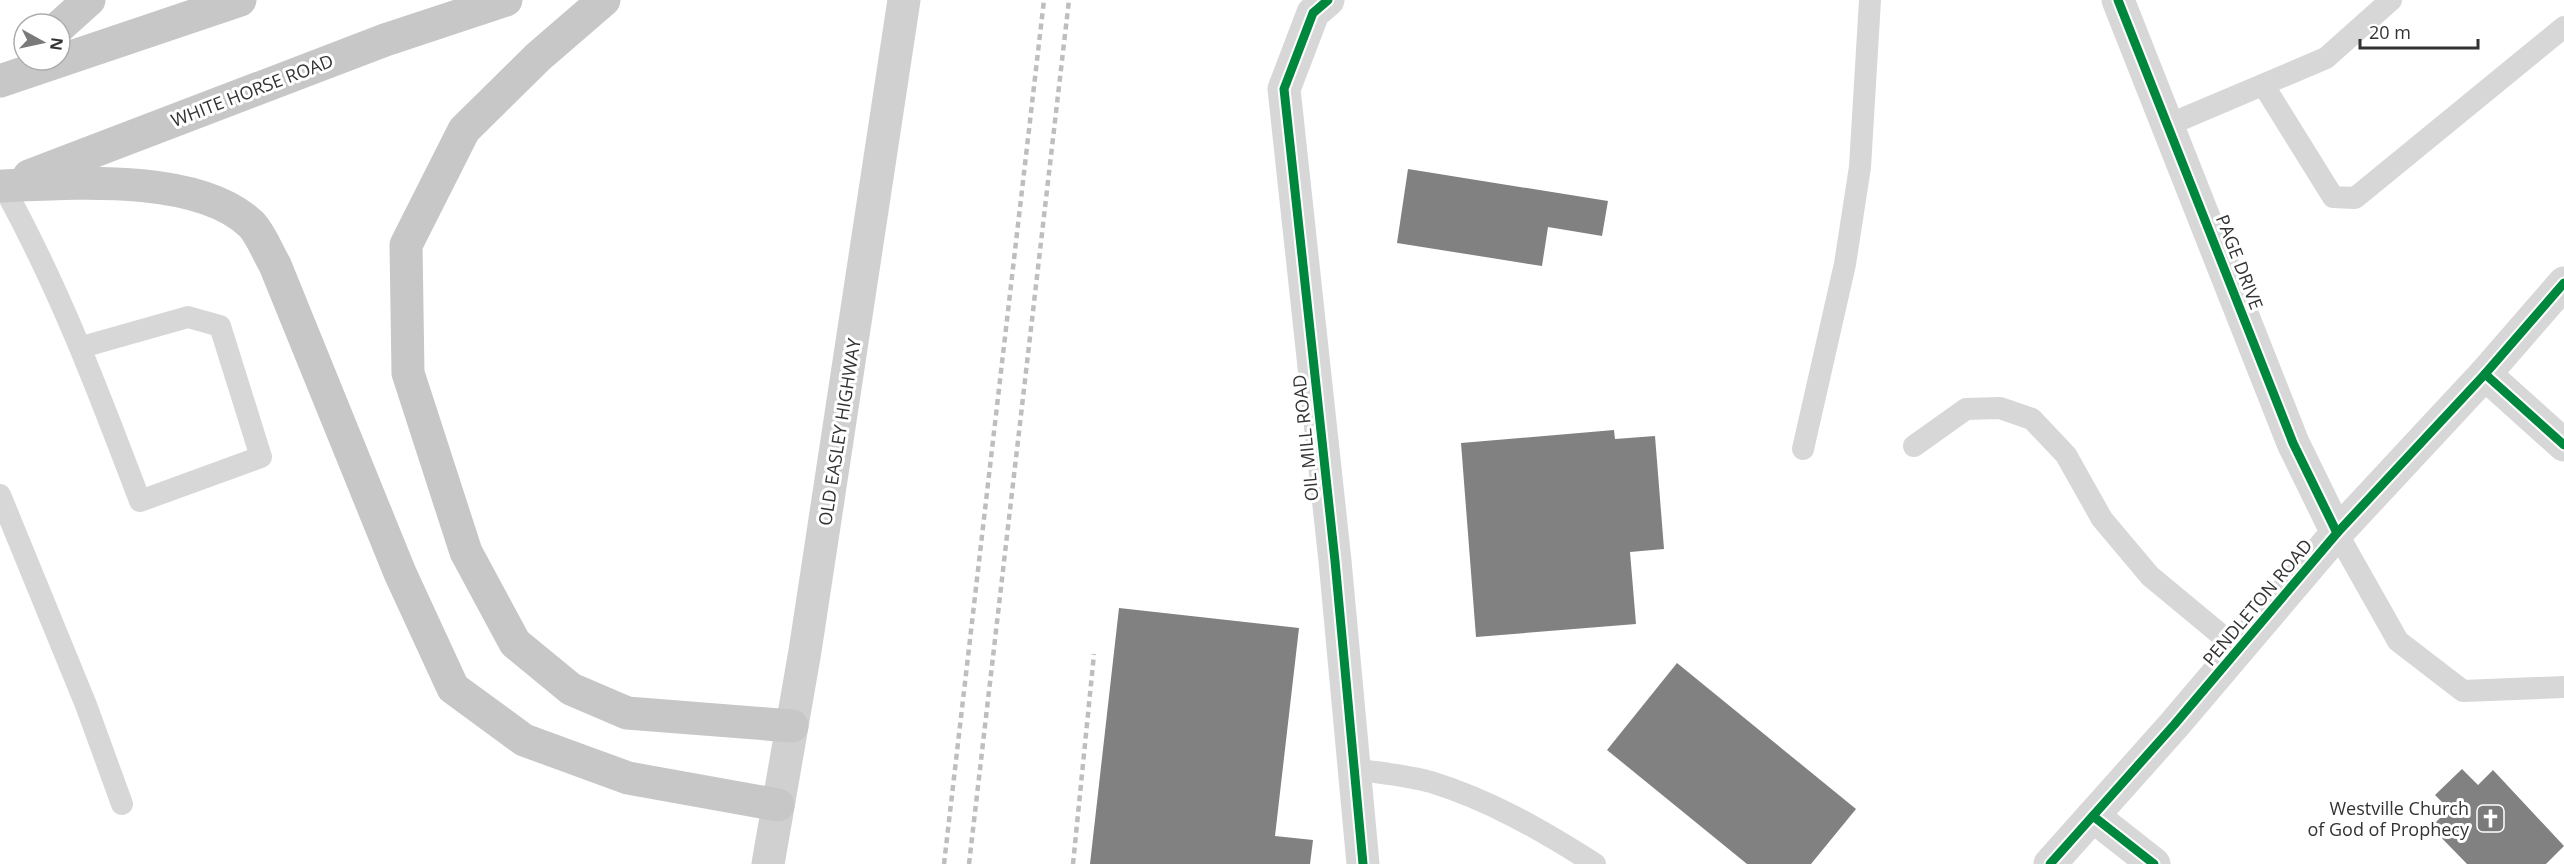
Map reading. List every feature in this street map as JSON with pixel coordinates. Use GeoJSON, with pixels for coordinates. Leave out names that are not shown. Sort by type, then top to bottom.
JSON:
{"type":"FeatureCollection","features":[{"type":"Feature","properties":{"kind":"highway"},"geometry":{"type":"LineString","coordinates":[[72,15],[89,0]]}},
{"type":"Feature","properties":{"kind":"highway"},"geometry":{"type":"LineString","coordinates":[[0,81],[240,0]]}},
{"type":"Feature","properties":{"kind":"highway","name":"WHITE HORSE ROAD"},"geometry":{"type":"LineString","coordinates":[[2,186],[385,40],[506,0]]}},
{"type":"Feature","properties":{"kind":"highway"},"geometry":{"type":"LineString","coordinates":[[604,0],[538,57],[464,130],[406,245],[408,373],[466,552],[515,643],[571,689],[627,713],[792,726]]}},
{"type":"Feature","properties":{"kind":"highway"},"geometry":{"type":"LineString","coordinates":[[2,186],[103,182],[177,192],[220,204],[252,226],[274,265],[400,573],[453,688],[524,740],[628,778],[778,806]]}},
{"type":"Feature","properties":{"kind":"main road","name":"OLD EASLEY HIGHWAY"},"geometry":{"type":"LineString","coordinates":[[768,864],[792,726],[904,0]]}},
{"type":"Feature","properties":{"kind":"street","name":"PAGE DRIVE"},"geometry":{"type":"LineString","coordinates":[[2118,0],[2293,443],[2337,533]]}},
{"type":"Feature","properties":{"kind":"street","name":"OIL MILL ROAD"},"geometry":{"type":"LineString","coordinates":[[1320,7],[1284,89],[1363,864]]}},
{"type":"Feature","properties":{"kind":"street","name":"PENDLETON ROAD"},"geometry":{"type":"LineString","coordinates":[[2050,864],[2238,650],[2337,533],[2485,374],[2564,283]]}},
{"type":"Feature","properties":{"kind":"street"},"geometry":{"type":"LineString","coordinates":[[2485,374],[2564,445]]}},
{"type":"Feature","properties":{"kind":"street"},"geometry":{"type":"LineString","coordinates":[[2093,816],[2154,864]]}},
{"type":"Feature","properties":{"kind":"lane"},"geometry":{"type":"LineString","coordinates":[[1803,449],[1845,264],[1860,166],[1870,0]]}},
{"type":"Feature","properties":{"kind":"lane"},"geometry":{"type":"LineString","coordinates":[[2168,125],[2326,58],[2391,0]]}},
{"type":"Feature","properties":{"kind":"lane"},"geometry":{"type":"LineString","coordinates":[[2264,86],[2333,197],[2355,198],[2564,27]]}},
{"type":"Feature","properties":{"kind":"lane"},"geometry":{"type":"LineString","coordinates":[[2,186],[28,231],[82,348],[140,501],[261,457],[220,326],[188,317],[82,348]]}},
{"type":"Feature","properties":{"kind":"lane"},"geometry":{"type":"LineString","coordinates":[[1914,446],[1966,409],[2000,408],[2032,419],[2066,455],[2102,519],[2150,576],[2238,650]]}},
{"type":"Feature","properties":{"kind":"lane"},"geometry":{"type":"LineString","coordinates":[[0,495],[86,705],[122,804]]}},
{"type":"Feature","properties":{"kind":"lane"},"geometry":{"type":"LineString","coordinates":[[2337,533],[2398,641],[2463,691],[2564,687]]}},
{"type":"Feature","properties":{"kind":"lane"},"geometry":{"type":"LineString","coordinates":[[1354,769],[1429,782],[1467,794],[1548,834],[1595,864]]}},
{"type":"Feature","properties":{"kind":"building"},"geometry":{"type":"Polygon","coordinates":[[[1408,169],[1608,201],[1602,236],[1548,227],[1542,266],[1397,243],[1408,169]]]}},
{"type":"Feature","properties":{"kind":"building"},"geometry":{"type":"Polygon","coordinates":[[[1614,430],[1615,439],[1655,436],[1664,549],[1630,552],[1636,624],[1476,637],[1461,443],[1614,430]]]}},
{"type":"Feature","properties":{"kind":"building"},"geometry":{"type":"Polygon","coordinates":[[[1119,608],[1299,628],[1275,836],[1313,840],[1310,864],[1090,864],[1119,608]]]}},
{"type":"Feature","properties":{"kind":"building"},"geometry":{"type":"Polygon","coordinates":[[[1677,663],[1856,809],[1811,864],[1747,864],[1607,750],[1677,663]]]}},
{"type":"Feature","properties":{"kind":"building","name":"Westville Church of God of Prophecy"},"geometry":{"type":"Polygon","coordinates":[[[2462,769],[2478,785],[2493,770],[2564,846],[2546,864],[2467,864],[2431,827],[2449,809],[2435,795],[2462,769]]]}},
{"type":"Feature","properties":{"kind":"railway"},"geometry":{"type":"LineString","coordinates":[[944,864],[1044,0]]}},
{"type":"Feature","properties":{"kind":"railway"},"geometry":{"type":"LineString","coordinates":[[969,864],[1069,0]]}},
{"type":"Feature","properties":{"kind":"railway"},"geometry":{"type":"LineString","coordinates":[[1073,864],[1094,654]]}},
{"type":"Feature","properties":{"kind":"cycle path"},"geometry":{"type":"LineString","coordinates":[[1328,0],[1313,13],[1284,89],[1335,561],[1363,864]]}},
{"type":"Feature","properties":{"kind":"cycle path"},"geometry":{"type":"LineString","coordinates":[[2118,0],[2293,443],[2337,533]]}},
{"type":"Feature","properties":{"kind":"cycle path"},"geometry":{"type":"LineString","coordinates":[[2050,864],[2174,725],[2337,533],[2485,374],[2564,283]]}},
{"type":"Feature","properties":{"kind":"cycle path"},"geometry":{"type":"LineString","coordinates":[[2485,374],[2564,445]]}},
{"type":"Feature","properties":{"kind":"cycle path"},"geometry":{"type":"LineString","coordinates":[[2093,816],[2154,864]]}},
{"type":"Feature","properties":{"kind":"place","name":"Westville Church of God of Prophecy"},"geometry":{"type":"Point","coordinates":[2490,818]}}]}
